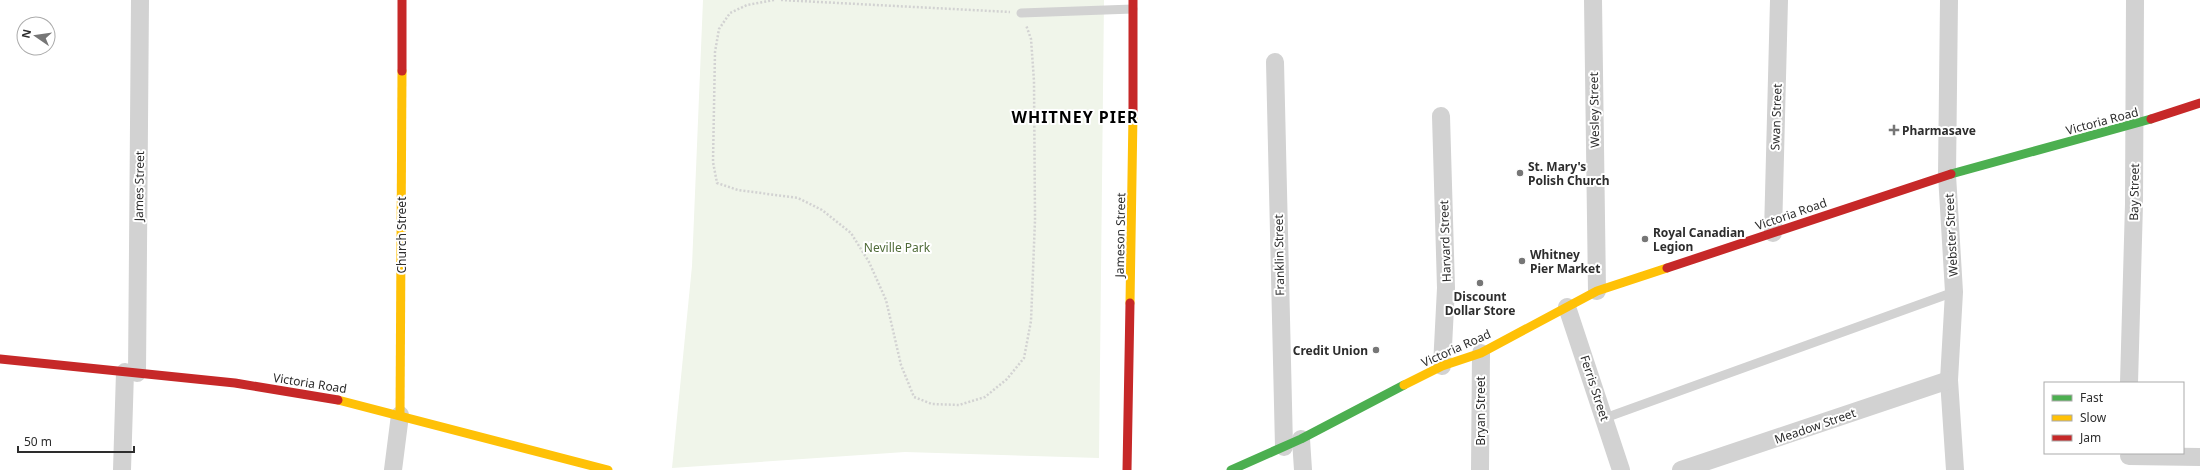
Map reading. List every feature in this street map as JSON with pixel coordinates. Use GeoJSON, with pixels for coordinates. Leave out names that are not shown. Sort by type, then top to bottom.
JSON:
{"type":"FeatureCollection","features":[{"type":"Feature","properties":{"kind":"main road","name":"Church Street"},"geometry":{"type":"LineString","coordinates":[[400,414],[402,0]]}},
{"type":"Feature","properties":{"kind":"main road","name":"Jameson Street"},"geometry":{"type":"LineString","coordinates":[[1127,470],[1134,64],[1133,4]]}},
{"type":"Feature","properties":{"kind":"main road","name":"Victoria Road"},"geometry":{"type":"LineString","coordinates":[[1231,470],[1301,439],[1442,366],[1480,353],[1598,291],[1948,174],[2134,125],[2200,103]]}},
{"type":"Feature","properties":{"kind":"main road","name":"Victoria Road"},"geometry":{"type":"LineString","coordinates":[[0,359],[240,384],[350,402],[608,470]]}},
{"type":"Feature","properties":{"kind":"street","name":"James Street"},"geometry":{"type":"LineString","coordinates":[[122,470],[131,373],[140,0]]}},
{"type":"Feature","properties":{"kind":"street","name":"Wesley Street"},"geometry":{"type":"LineString","coordinates":[[1593,0],[1598,291]]}},
{"type":"Feature","properties":{"kind":"street","name":"Swan Street"},"geometry":{"type":"LineString","coordinates":[[1773,233],[1779,0]]}},
{"type":"Feature","properties":{"kind":"street","name":"Webster Street"},"geometry":{"type":"LineString","coordinates":[[1949,0],[1948,174],[1954,292],[1949,380],[1955,470]]}},
{"type":"Feature","properties":{"kind":"street","name":"Bay Street"},"geometry":{"type":"LineString","coordinates":[[2129,382],[2135,0]]}},
{"type":"Feature","properties":{"kind":"street","name":"Franklin Street"},"geometry":{"type":"LineString","coordinates":[[1275,62],[1284,447]]}},
{"type":"Feature","properties":{"kind":"street","name":"Harvard Street"},"geometry":{"type":"LineString","coordinates":[[1441,116],[1446,288],[1442,366]]}},
{"type":"Feature","properties":{"kind":"street","name":"Ferris Street"},"geometry":{"type":"LineString","coordinates":[[1567,307],[1621,470]]}},
{"type":"Feature","properties":{"kind":"street","name":"Bryan Street"},"geometry":{"type":"LineString","coordinates":[[1480,353],[1480,470]]}},
{"type":"Feature","properties":{"kind":"street","name":"Meadow Street"},"geometry":{"type":"LineString","coordinates":[[1681,470],[1949,380]]}},
{"type":"Feature","properties":{"kind":"street","name":"Church Street"},"geometry":{"type":"LineString","coordinates":[[393,470],[400,414]]}},
{"type":"Feature","properties":{"kind":"street"},"geometry":{"type":"LineString","coordinates":[[1301,439],[1303,470]]}},
{"type":"Feature","properties":{"kind":"street"},"geometry":{"type":"LineString","coordinates":[[2128,460],[2200,457]]}},
{"type":"Feature","properties":{"kind":"lane"},"geometry":{"type":"LineString","coordinates":[[1021,13],[1133,4]]}},
{"type":"Feature","properties":{"kind":"lane"},"geometry":{"type":"LineString","coordinates":[[1605,418],[1954,292]]}},
{"type":"Feature","properties":{"kind":"path"},"geometry":{"type":"LineString","coordinates":[[774,0],[747,5],[730,13],[719,30],[715,52],[713,162],[717,183],[738,190],[798,198],[822,210],[851,233],[869,262],[886,300],[901,365],[914,397],[932,404],[952,405],[959,405],[985,398],[1007,378],[1024,358],[1029,329],[1034,220],[1034,81],[1031,38],[1021,13],[781,0]]}},
{"type":"Feature","properties":{"kind":"green space","name":"Neville Park"},"geometry":{"type":"Polygon","coordinates":[[[703,0],[1104,0],[1099,458],[905,452],[672,468],[692,266],[703,0]]]}},
{"type":"Feature","properties":{"kind":"traffic: fast"},"geometry":{"type":"LineString","coordinates":[[1951,174],[2151,119]]}},
{"type":"Feature","properties":{"kind":"traffic: fast"},"geometry":{"type":"LineString","coordinates":[[1231,470],[1301,439],[1404,385]]}},
{"type":"Feature","properties":{"kind":"traffic: slow"},"geometry":{"type":"LineString","coordinates":[[400,415],[402,71]]}},
{"type":"Feature","properties":{"kind":"traffic: slow"},"geometry":{"type":"LineString","coordinates":[[1130,303],[1133,114]]}},
{"type":"Feature","properties":{"kind":"traffic: slow"},"geometry":{"type":"LineString","coordinates":[[1404,385],[1442,366],[1481,353],[1597,291],[1667,268]]}},
{"type":"Feature","properties":{"kind":"traffic: slow"},"geometry":{"type":"LineString","coordinates":[[338,400],[608,470]]}},
{"type":"Feature","properties":{"kind":"traffic: jam"},"geometry":{"type":"LineString","coordinates":[[402,0],[402,71]]}},
{"type":"Feature","properties":{"kind":"traffic: jam"},"geometry":{"type":"LineString","coordinates":[[1133,0],[1133,114]]}},
{"type":"Feature","properties":{"kind":"traffic: jam"},"geometry":{"type":"LineString","coordinates":[[2151,119],[2200,103]]}},
{"type":"Feature","properties":{"kind":"traffic: jam"},"geometry":{"type":"LineString","coordinates":[[1667,268],[1951,174]]}},
{"type":"Feature","properties":{"kind":"traffic: jam"},"geometry":{"type":"LineString","coordinates":[[1127,470],[1130,303]]}},
{"type":"Feature","properties":{"kind":"traffic: jam"},"geometry":{"type":"LineString","coordinates":[[0,359],[235,383],[338,400]]}},
{"type":"Feature","properties":{"kind":"place","name":"Pharmasave"},"geometry":{"type":"Point","coordinates":[1894,130]}},
{"type":"Feature","properties":{"kind":"place","name":"St. Mary's Polish Church"},"geometry":{"type":"Point","coordinates":[1520,173]}},
{"type":"Feature","properties":{"kind":"place","name":"Royal Canadian Legion"},"geometry":{"type":"Point","coordinates":[1645,239]}},
{"type":"Feature","properties":{"kind":"place","name":"Whitney Pier Market"},"geometry":{"type":"Point","coordinates":[1522,261]}},
{"type":"Feature","properties":{"kind":"place","name":"Discount Dollar Store"},"geometry":{"type":"Point","coordinates":[1480,283]}},
{"type":"Feature","properties":{"kind":"place","name":"Credit Union"},"geometry":{"type":"Point","coordinates":[1376,350]}},
{"type":"Feature","properties":{"kind":"district","name":"WHITNEY PIER"},"geometry":{"type":"Point","coordinates":[1075,117]}}]}
